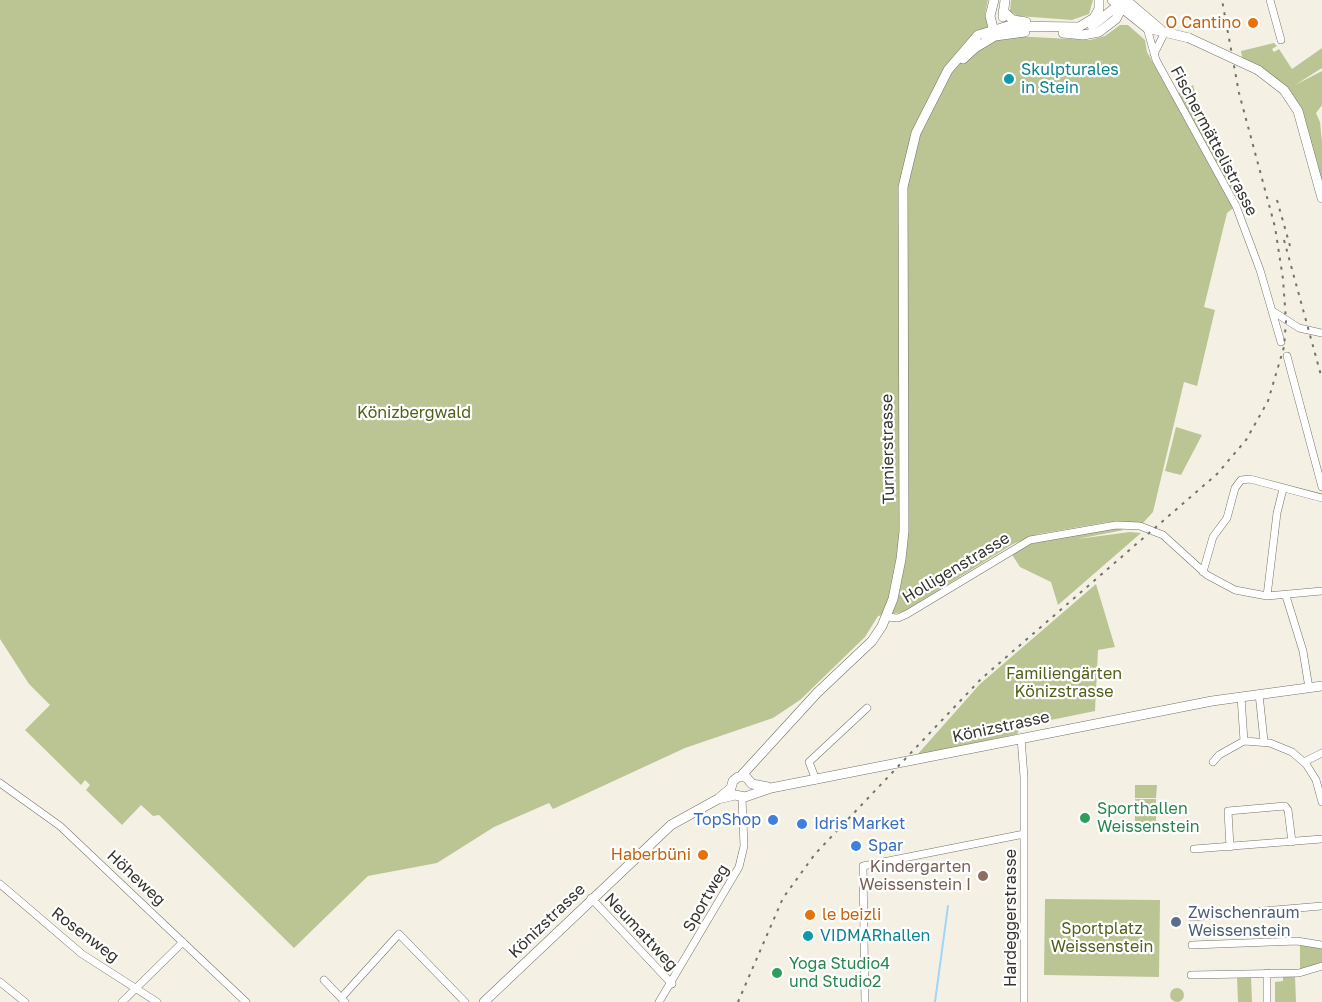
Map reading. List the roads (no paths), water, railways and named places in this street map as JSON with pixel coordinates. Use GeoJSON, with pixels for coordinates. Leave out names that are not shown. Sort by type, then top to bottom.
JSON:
{"type":"FeatureCollection","features":[{"type":"Feature","properties":{"kind":"main road"},"geometry":{"type":"LineString","coordinates":[[994,0],[990,16],[998,32]]}},
{"type":"Feature","properties":{"kind":"main road"},"geometry":{"type":"LineString","coordinates":[[998,32],[1005,0]]}},
{"type":"Feature","properties":{"kind":"main road"},"geometry":{"type":"LineString","coordinates":[[1073,28],[1094,18],[1099,0]]}},
{"type":"Feature","properties":{"kind":"main road"},"geometry":{"type":"LineString","coordinates":[[998,32],[1095,25],[1121,2]]}},
{"type":"Feature","properties":{"kind":"main road"},"geometry":{"type":"LineString","coordinates":[[1121,2],[1147,28],[1189,38],[1258,70],[1284,90],[1298,111],[1322,198]]}},
{"type":"Feature","properties":{"kind":"main road"},"geometry":{"type":"LineString","coordinates":[[1121,2],[1165,32]]}},
{"type":"Feature","properties":{"kind":"main road","name":"Turnierstrasse"},"geometry":{"type":"LineString","coordinates":[[743,788],[756,760],[817,693],[872,641],[886,617],[899,576],[904,531],[903,187],[910,150],[958,56],[975,38],[998,32],[1023,31],[1092,34],[1113,21],[1121,2]]}},
{"type":"Feature","properties":{"kind":"main road"},"geometry":{"type":"LineString","coordinates":[[1003,11],[1013,20],[1036,22],[1045,27]]}},
{"type":"Feature","properties":{"kind":"main road","name":"Könizstrasse"},"geometry":{"type":"LineString","coordinates":[[490,1000],[591,898],[671,825],[718,798],[743,788],[771,788],[1241,697],[1322,686]]}},
{"type":"Feature","properties":{"kind":"street"},"geometry":{"type":"LineString","coordinates":[[1270,0],[1281,40]]}},
{"type":"Feature","properties":{"kind":"street","name":"Fischermättelistrasse"},"geometry":{"type":"LineString","coordinates":[[1147,28],[1154,54],[1236,206],[1273,310],[1281,342]]}},
{"type":"Feature","properties":{"kind":"street","name":"Fischermättelistrasse"},"geometry":{"type":"LineString","coordinates":[[1154,54],[1165,32]]}},
{"type":"Feature","properties":{"kind":"street"},"geometry":{"type":"LineString","coordinates":[[1273,310],[1281,319],[1299,328],[1322,333]]}},
{"type":"Feature","properties":{"kind":"street"},"geometry":{"type":"LineString","coordinates":[[1287,356],[1322,487]]}},
{"type":"Feature","properties":{"kind":"street"},"geometry":{"type":"LineString","coordinates":[[1203,572],[1212,537],[1227,518],[1237,483],[1250,479],[1322,498]]}},
{"type":"Feature","properties":{"kind":"street"},"geometry":{"type":"LineString","coordinates":[[1268,596],[1276,521],[1283,489]]}},
{"type":"Feature","properties":{"kind":"street","name":"Holligenstrasse"},"geometry":{"type":"LineString","coordinates":[[886,617],[898,618],[907,614],[1030,540],[1108,526],[1140,526],[1163,536],[1175,543],[1203,572],[1235,590],[1268,596],[1322,591]]}},
{"type":"Feature","properties":{"kind":"street"},"geometry":{"type":"LineString","coordinates":[[1286,596],[1303,651],[1310,688]]}},
{"type":"Feature","properties":{"kind":"street"},"geometry":{"type":"LineString","coordinates":[[1259,694],[1264,741]]}},
{"type":"Feature","properties":{"kind":"street"},"geometry":{"type":"LineString","coordinates":[[1241,697],[1244,741]]}},
{"type":"Feature","properties":{"kind":"street"},"geometry":{"type":"LineString","coordinates":[[816,780],[809,762],[867,708]]}},
{"type":"Feature","properties":{"kind":"street","name":"Hardeggerstrasse"},"geometry":{"type":"LineString","coordinates":[[1022,738],[1024,1002]]}},
{"type":"Feature","properties":{"kind":"street"},"geometry":{"type":"LineString","coordinates":[[1212,762],[1219,755],[1244,741],[1264,741],[1287,749],[1304,762],[1316,780],[1322,802]]}},
{"type":"Feature","properties":{"kind":"street"},"geometry":{"type":"LineString","coordinates":[[1304,762],[1322,753]]}},
{"type":"Feature","properties":{"kind":"street","name":"Höheweg"},"geometry":{"type":"LineString","coordinates":[[0,783],[60,826],[246,1002]]}},
{"type":"Feature","properties":{"kind":"street","name":"Sportweg"},"geometry":{"type":"LineString","coordinates":[[659,1002],[672,984],[739,867],[744,846],[743,788]]}},
{"type":"Feature","properties":{"kind":"street"},"geometry":{"type":"LineString","coordinates":[[1230,847],[1228,810],[1285,806],[1288,810],[1292,842]]}},
{"type":"Feature","properties":{"kind":"street","name":"Hardeggerstrasse"},"geometry":{"type":"LineString","coordinates":[[865,1002],[863,866],[1024,834]]}},
{"type":"Feature","properties":{"kind":"street"},"geometry":{"type":"LineString","coordinates":[[1194,849],[1322,839]]}},
{"type":"Feature","properties":{"kind":"street","name":"Rosenweg"},"geometry":{"type":"LineString","coordinates":[[0,884],[82,954],[157,1002]]}},
{"type":"Feature","properties":{"kind":"street","name":"Neumattweg"},"geometry":{"type":"LineString","coordinates":[[591,898],[672,984]]}},
{"type":"Feature","properties":{"kind":"street"},"geometry":{"type":"LineString","coordinates":[[1192,917],[1322,906]]}},
{"type":"Feature","properties":{"kind":"street"},"geometry":{"type":"LineString","coordinates":[[324,980],[343,1000],[399,934],[465,1002]]}},
{"type":"Feature","properties":{"kind":"street"},"geometry":{"type":"LineString","coordinates":[[1192,945],[1297,941],[1322,945]]}},
{"type":"Feature","properties":{"kind":"street"},"geometry":{"type":"LineString","coordinates":[[122,1002],[138,990],[183,942]]}},
{"type":"Feature","properties":{"kind":"street"},"geometry":{"type":"LineString","coordinates":[[1191,975],[1299,973],[1322,966]]}},
{"type":"Feature","properties":{"kind":"street"},"geometry":{"type":"LineString","coordinates":[[1267,973],[1267,1002]]}},
{"type":"Feature","properties":{"kind":"street"},"geometry":{"type":"LineString","coordinates":[[0,982],[25,1002]]}},
{"type":"Feature","properties":{"kind":"waterway"},"geometry":{"type":"LineString","coordinates":[[935,1002],[948,906]]}},
{"type":"Feature","properties":{"kind":"railway"},"geometry":{"type":"LineString","coordinates":[[738,1002],[783,898],[815,854],[981,679],[1217,474],[1246,440],[1268,401],[1284,347],[1286,321],[1283,279],[1275,227],[1239,93],[1222,0]]}},
{"type":"Feature","properties":{"kind":"railway"},"geometry":{"type":"LineString","coordinates":[[1277,200],[1290,246]]}},
{"type":"Feature","properties":{"kind":"railway"},"geometry":{"type":"LineString","coordinates":[[1284,240],[1322,379]]}},
{"type":"Feature","properties":{"kind":"place","name":"O Cantino"},"geometry":{"type":"Point","coordinates":[1253,23]}},
{"type":"Feature","properties":{"kind":"place","name":"Skulpturales in Stein"},"geometry":{"type":"Point","coordinates":[1009,79]}},
{"type":"Feature","properties":{"kind":"place","name":"Sporthallen Weissenstein"},"geometry":{"type":"Point","coordinates":[1085,818]}},
{"type":"Feature","properties":{"kind":"place","name":"TopShop"},"geometry":{"type":"Point","coordinates":[773,820]}},
{"type":"Feature","properties":{"kind":"place","name":"Idris Market"},"geometry":{"type":"Point","coordinates":[802,824]}},
{"type":"Feature","properties":{"kind":"place","name":"Spar"},"geometry":{"type":"Point","coordinates":[856,846]}},
{"type":"Feature","properties":{"kind":"place","name":"Haberbüni"},"geometry":{"type":"Point","coordinates":[703,855]}},
{"type":"Feature","properties":{"kind":"place","name":"Kindergarten Weissenstein I"},"geometry":{"type":"Point","coordinates":[983,876]}},
{"type":"Feature","properties":{"kind":"place","name":"le beizli"},"geometry":{"type":"Point","coordinates":[810,915]}},
{"type":"Feature","properties":{"kind":"place","name":"Zwischenraum Weissenstein"},"geometry":{"type":"Point","coordinates":[1176,922]}},
{"type":"Feature","properties":{"kind":"place","name":"VIDMARhallen"},"geometry":{"type":"Point","coordinates":[808,936]}},
{"type":"Feature","properties":{"kind":"place","name":"Yoga Studio4 und Studio2"},"geometry":{"type":"Point","coordinates":[777,973]}},
{"type":"Feature","properties":{"kind":"park label","name":"Könizbergwald"},"geometry":{"type":"Point","coordinates":[414,413]}},
{"type":"Feature","properties":{"kind":"park label","name":"Familiengärten Könizstrasse"},"geometry":{"type":"Point","coordinates":[1064,683]}},
{"type":"Feature","properties":{"kind":"park label","name":"Sportplatz Weissenstein"},"geometry":{"type":"Point","coordinates":[1102,938]}}]}
